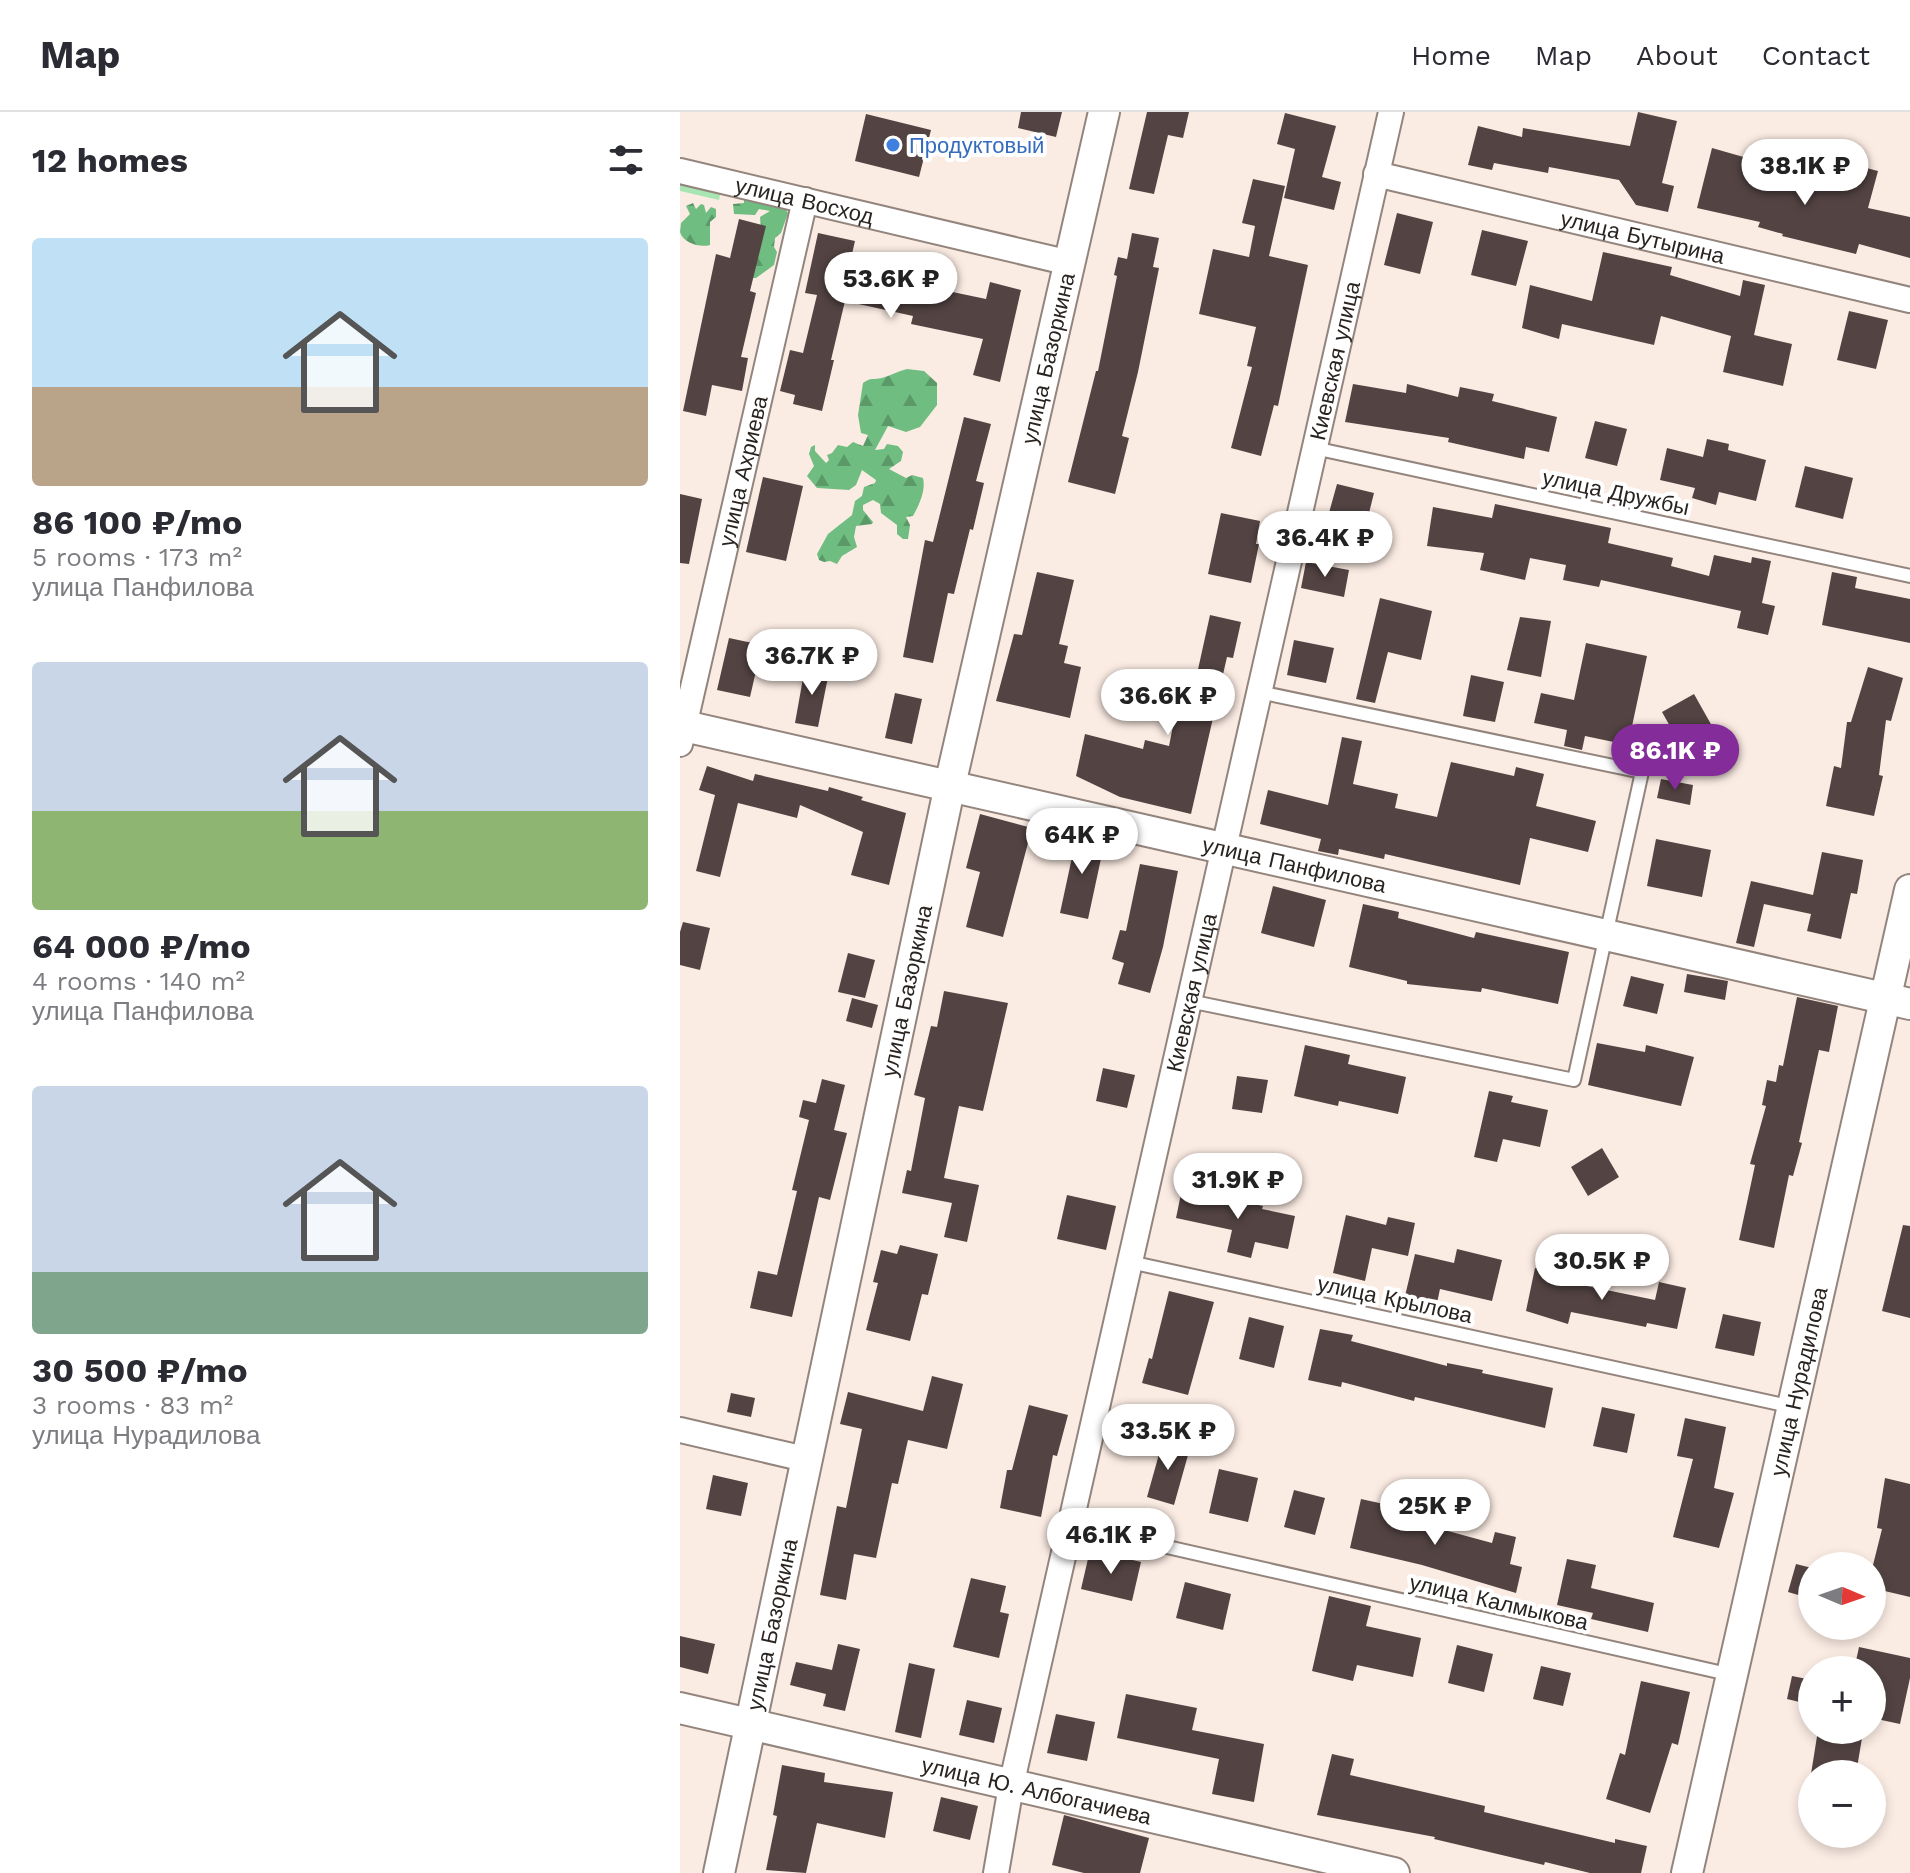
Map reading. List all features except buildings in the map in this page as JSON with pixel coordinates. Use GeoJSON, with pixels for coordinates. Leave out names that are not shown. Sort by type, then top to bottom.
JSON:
{"type":"FeatureCollection","features":[{"type":"Feature","properties":{"kind":"street","name":"улица Базоркина"},"geometry":{"type":"LineString","coordinates":[[719,1873],[950,785],[1104,112]]}},
{"type":"Feature","properties":{"kind":"street","name":"Киевская улица"},"geometry":{"type":"LineString","coordinates":[[996,1873],[1011,1786],[1391,112]]}},
{"type":"Feature","properties":{"kind":"street","name":"улица Восход"},"geometry":{"type":"LineString","coordinates":[[680,171],[1070,263]]}},
{"type":"Feature","properties":{"kind":"street","name":"улица Бутырина"},"geometry":{"type":"LineString","coordinates":[[1376,174],[1910,300]]}},
{"type":"Feature","properties":{"kind":"street","name":"улица Ахриева"},"geometry":{"type":"LineString","coordinates":[[681,732],[805,200]]}},
{"type":"Feature","properties":{"kind":"street","name":"улица Панфилова"},"geometry":{"type":"LineString","coordinates":[[681,732],[950,785],[1898,1002]]}},
{"type":"Feature","properties":{"kind":"street","name":"улица Нурадилова"},"geometry":{"type":"LineString","coordinates":[[1687,1873],[1793,1407],[1898,1002],[1910,890]]}},
{"type":"Feature","properties":{"kind":"street"},"geometry":{"type":"LineString","coordinates":[[680,1430],[805,1459]]}},
{"type":"Feature","properties":{"kind":"street","name":"улица Ю. Албогачиева"},"geometry":{"type":"LineString","coordinates":[[680,1708],[1393,1873]]}},
{"type":"Feature","properties":{"kind":"lane","name":"улица Дружбы"},"geometry":{"type":"LineString","coordinates":[[1314,448],[1910,576]]}},
{"type":"Feature","properties":{"kind":"lane"},"geometry":{"type":"LineString","coordinates":[[1189,1001],[1574,1080],[1607,936],[1642,772],[1259,692]]}},
{"type":"Feature","properties":{"kind":"lane","name":"улица Крылова"},"geometry":{"type":"LineString","coordinates":[[1130,1262],[1793,1407]]}},
{"type":"Feature","properties":{"kind":"lane","name":"улица Калмыкова"},"geometry":{"type":"LineString","coordinates":[[1070,1525],[1732,1675]]}},
{"type":"Feature","properties":{"kind":"green space"},"geometry":{"type":"Polygon","coordinates":[[[680,174],[722,184],[719,200],[680,191],[680,174]]]}},
{"type":"Feature","properties":{"kind":"green space"},"geometry":{"type":"Polygon","coordinates":[[[744,198],[780,206],[776,208],[785,208],[788,213],[781,233],[775,238],[777,252],[774,265],[756,278],[752,278],[761,228],[760,217],[770,211],[759,209],[755,215],[734,214],[733,204],[744,203],[744,198]]]}},
{"type":"Feature","properties":{"kind":"green space"},"geometry":{"type":"Polygon","coordinates":[[[693,203],[696,209],[704,205],[706,213],[711,207],[716,209],[716,217],[710,222],[710,245],[692,244],[680,232],[681,223],[690,214],[686,206],[693,203]]]}},
{"type":"Feature","properties":{"kind":"green space"},"geometry":{"type":"Polygon","coordinates":[[[907,369],[924,371],[937,383],[937,405],[920,427],[906,432],[888,426],[875,450],[884,449],[887,444],[898,446],[903,452],[901,461],[889,469],[906,478],[912,475],[923,478],[920,503],[913,516],[906,517],[910,525],[908,539],[897,534],[897,525],[881,513],[880,504],[873,500],[863,505],[863,510],[873,522],[856,526],[854,537],[857,547],[842,556],[837,564],[819,560],[817,554],[828,534],[852,515],[855,501],[862,496],[864,487],[876,480],[862,470],[856,485],[849,490],[817,488],[807,476],[814,466],[809,454],[811,447],[815,445],[815,451],[826,463],[829,460],[827,455],[838,445],[847,447],[853,442],[863,446],[868,435],[861,433],[858,415],[863,383],[907,369]]]}},
{"type":"Feature","properties":{"kind":"place","name":"Продуктовый"},"geometry":{"type":"Point","coordinates":[893,145]}}]}
